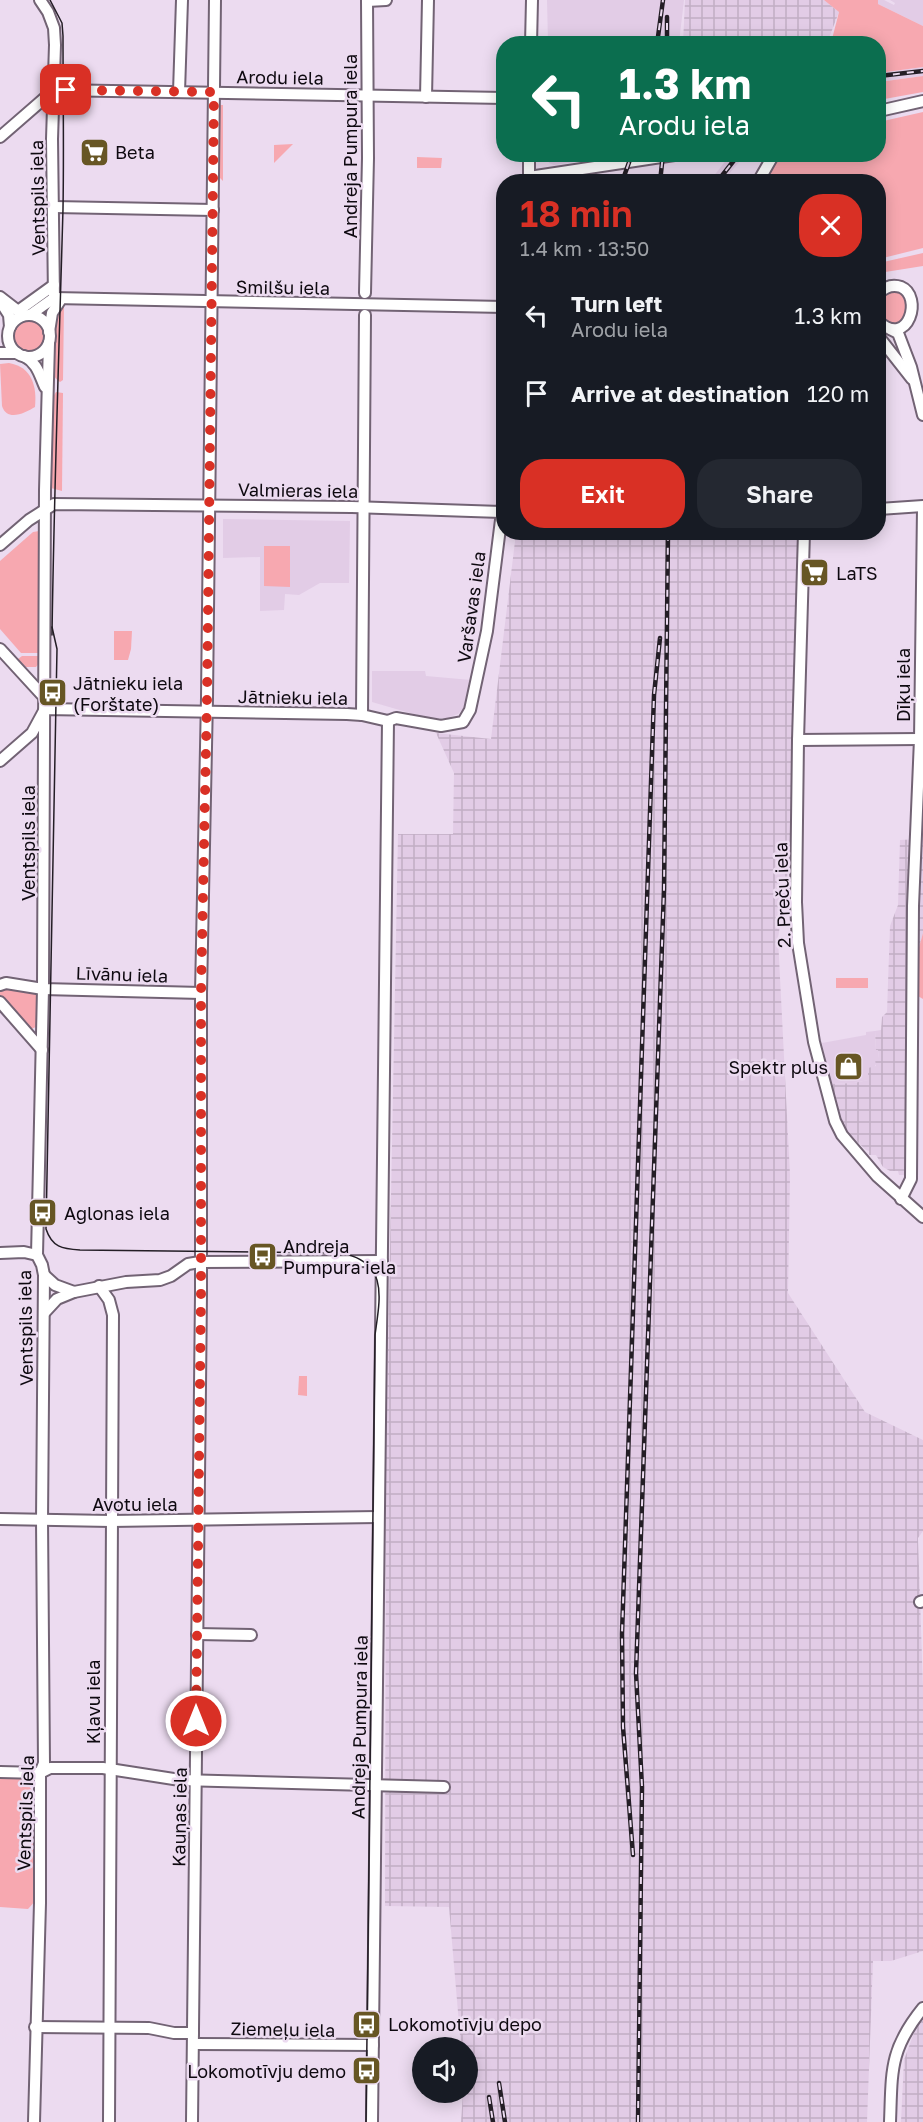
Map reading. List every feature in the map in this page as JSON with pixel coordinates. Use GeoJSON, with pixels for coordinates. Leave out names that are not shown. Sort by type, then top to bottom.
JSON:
{"type":"FeatureCollection","features":[{"type":"Feature","properties":{"kind":"street","name":"Ventspils iela"},"geometry":{"type":"LineString","coordinates":[[40,0],[54,28],[52,139],[54,285],[57,299]]}},
{"type":"Feature","properties":{"kind":"street"},"geometry":{"type":"LineString","coordinates":[[179,92],[182,0]]}},
{"type":"Feature","properties":{"kind":"street","name":"Kauņas iela"},"geometry":{"type":"LineString","coordinates":[[192,2122],[201,993],[207,711],[215,0]]}},
{"type":"Feature","properties":{"kind":"street"},"geometry":{"type":"LineString","coordinates":[[367,0],[386,0]]}},
{"type":"Feature","properties":{"kind":"street","name":"Andreja Pumpura iela"},"geometry":{"type":"LineString","coordinates":[[365,293],[368,158],[367,0]]}},
{"type":"Feature","properties":{"kind":"street"},"geometry":{"type":"LineString","coordinates":[[426,96],[428,0]]}},
{"type":"Feature","properties":{"kind":"street"},"geometry":{"type":"LineString","coordinates":[[531,36],[532,0]]}},
{"type":"Feature","properties":{"kind":"street","name":"Arodu iela"},"geometry":{"type":"LineString","coordinates":[[54,90],[496,98]]}},
{"type":"Feature","properties":{"kind":"street"},"geometry":{"type":"LineString","coordinates":[[0,137],[54,90]]}},
{"type":"Feature","properties":{"kind":"street"},"geometry":{"type":"LineString","coordinates":[[886,109],[923,101]]}},
{"type":"Feature","properties":{"kind":"street"},"geometry":{"type":"LineString","coordinates":[[559,174],[632,162]]}},
{"type":"Feature","properties":{"kind":"street"},"geometry":{"type":"LineString","coordinates":[[54,207],[213,210]]}},
{"type":"Feature","properties":{"kind":"street"},"geometry":{"type":"LineString","coordinates":[[0,335],[54,285]]}},
{"type":"Feature","properties":{"kind":"street"},"geometry":{"type":"LineString","coordinates":[[886,289],[891,286],[903,287],[912,294],[917,309],[909,324],[900,329],[890,329]]}},
{"type":"Feature","properties":{"kind":"street"},"geometry":{"type":"LineString","coordinates":[[0,299],[24,314],[43,320],[49,337]]}},
{"type":"Feature","properties":{"kind":"street"},"geometry":{"type":"LineString","coordinates":[[0,299],[9,315],[9,343],[21,355]]}},
{"type":"Feature","properties":{"kind":"street"},"geometry":{"type":"LineString","coordinates":[[24,314],[57,299]]}},
{"type":"Feature","properties":{"kind":"street"},"geometry":{"type":"LineString","coordinates":[[0,353],[36,355],[42,352],[49,337],[52,313],[57,299]]}},
{"type":"Feature","properties":{"kind":"street","name":"Smilšu iela"},"geometry":{"type":"LineString","coordinates":[[57,299],[496,307]]}},
{"type":"Feature","properties":{"kind":"street"},"geometry":{"type":"LineString","coordinates":[[362,715],[365,315]]}},
{"type":"Feature","properties":{"kind":"street"},"geometry":{"type":"LineString","coordinates":[[909,324],[911,367],[923,415]]}},
{"type":"Feature","properties":{"kind":"street"},"geometry":{"type":"LineString","coordinates":[[886,326],[898,333],[911,367]]}},
{"type":"Feature","properties":{"kind":"street","name":"Ventspils iela"},"geometry":{"type":"LineString","coordinates":[[46,390],[49,382],[49,337]]}},
{"type":"Feature","properties":{"kind":"street"},"geometry":{"type":"LineString","coordinates":[[886,346],[914,381]]}},
{"type":"Feature","properties":{"kind":"street","name":"Ventspils iela"},"geometry":{"type":"LineString","coordinates":[[21,355],[32,360],[38,367],[46,390],[43,988],[37,1255],[44,1275],[42,1520],[44,1763],[40,1773],[40,1903],[34,2122]]}},
{"type":"Feature","properties":{"kind":"street","name":"Valmieras iela"},"geometry":{"type":"LineString","coordinates":[[0,545],[29,520],[54,504],[496,512]]}},
{"type":"Feature","properties":{"kind":"street"},"geometry":{"type":"LineString","coordinates":[[886,509],[923,507]]}},
{"type":"Feature","properties":{"kind":"street","name":"Dīķu iela"},"geometry":{"type":"LineString","coordinates":[[798,740],[920,739],[923,507]]}},
{"type":"Feature","properties":{"kind":"street","name":"Varšavas iela"},"geometry":{"type":"LineString","coordinates":[[463,722],[470,710],[487,631],[498,540]]}},
{"type":"Feature","properties":{"kind":"street","name":"2. Preču iela"},"geometry":{"type":"LineString","coordinates":[[804,540],[798,740],[797,920],[798,944],[819,1066],[835,1120],[842,1135],[877,1176],[923,1217]]}},
{"type":"Feature","properties":{"kind":"street"},"geometry":{"type":"LineString","coordinates":[[0,649],[45,703],[32,733],[0,761]]}},
{"type":"Feature","properties":{"kind":"street","name":"Jātnieku iela"},"geometry":{"type":"LineString","coordinates":[[45,703],[207,711],[362,715],[388,721],[396,718],[441,726],[463,722]]}},
{"type":"Feature","properties":{"kind":"street","name":"Andreja Pumpura iela"},"geometry":{"type":"LineString","coordinates":[[372,2122],[388,721]]}},
{"type":"Feature","properties":{"kind":"street"},"geometry":{"type":"LineString","coordinates":[[901,1199],[911,1179],[913,906],[920,739]]}},
{"type":"Feature","properties":{"kind":"street","name":"Līvānu iela"},"geometry":{"type":"LineString","coordinates":[[0,985],[6,983],[43,988],[201,993]]}},
{"type":"Feature","properties":{"kind":"street"},"geometry":{"type":"LineString","coordinates":[[0,1002],[42,1050]]}},
{"type":"Feature","properties":{"kind":"street"},"geometry":{"type":"LineString","coordinates":[[0,1252],[24,1252],[37,1255]]}},
{"type":"Feature","properties":{"kind":"street"},"geometry":{"type":"LineString","coordinates":[[44,1313],[57,1299],[74,1292],[99,1286],[160,1280],[171,1276],[188,1264],[200,1262],[381,1261]]}},
{"type":"Feature","properties":{"kind":"street"},"geometry":{"type":"LineString","coordinates":[[44,1275],[55,1285],[74,1292]]}},
{"type":"Feature","properties":{"kind":"street","name":"Kļavu iela"},"geometry":{"type":"LineString","coordinates":[[99,1286],[109,1300],[113,1315],[108,2122]]}},
{"type":"Feature","properties":{"kind":"street","name":"Avotu iela"},"geometry":{"type":"LineString","coordinates":[[0,1519],[111,1521],[378,1517]]}},
{"type":"Feature","properties":{"kind":"street"},"geometry":{"type":"LineString","coordinates":[[197,1634],[251,1635]]}},
{"type":"Feature","properties":{"kind":"street"},"geometry":{"type":"LineString","coordinates":[[0,1772],[40,1773],[50,1768],[61,1768],[109,1770],[196,1781],[444,1787]]}},
{"type":"Feature","properties":{"kind":"street"},"geometry":{"type":"LineString","coordinates":[[890,2122],[892,2068],[898,2045],[923,2008]]}},
{"type":"Feature","properties":{"kind":"street","name":"Ziemeļu iela"},"geometry":{"type":"LineString","coordinates":[[35,2027],[149,2028],[193,2039],[373,2045]]}},
{"type":"Feature","properties":{"kind":"shaded area"},"geometry":{"type":"Polygon","coordinates":[[[547,0],[684,0],[680,36],[548,36],[547,0]]]}},
{"type":"Feature","properties":{"kind":"shaded area"},"geometry":{"type":"Polygon","coordinates":[[[685,0],[824,0],[839,12],[830,36],[683,36],[685,0]]]}},
{"type":"Feature","properties":{"kind":"shaded area"},"geometry":{"type":"Polygon","coordinates":[[[824,0],[878,0],[878,4],[923,26],[923,67],[886,72],[886,36],[833,36],[839,12],[824,0]]]}},
{"type":"Feature","properties":{"kind":"shaded area"},"geometry":{"type":"Polygon","coordinates":[[[870,0],[884,0],[894,5],[895,3],[890,0],[923,0],[923,26],[870,0]]]}},
{"type":"Feature","properties":{"kind":"shaded area"},"geometry":{"type":"Polygon","coordinates":[[[923,67],[923,76],[886,81],[886,72],[923,67]]]}},
{"type":"Feature","properties":{"kind":"shaded area"},"geometry":{"type":"Polygon","coordinates":[[[923,76],[923,92],[886,99],[886,81],[923,76]]]}},
{"type":"Feature","properties":{"kind":"shaded area"},"geometry":{"type":"Polygon","coordinates":[[[92,95],[199,98],[199,99],[93,97],[92,95]]]}},
{"type":"Feature","properties":{"kind":"shaded area"},"geometry":{"type":"Polygon","coordinates":[[[220,105],[223,105],[223,181],[219,170],[220,105]]]}},
{"type":"Feature","properties":{"kind":"shaded area"},"geometry":{"type":"Polygon","coordinates":[[[923,112],[923,248],[886,257],[886,174],[768,174],[776,162],[886,162],[886,120],[923,112]]]}},
{"type":"Feature","properties":{"kind":"shaded area"},"geometry":{"type":"Polygon","coordinates":[[[293,144],[274,163],[274,145],[293,144]]]}},
{"type":"Feature","properties":{"kind":"shaded area"},"geometry":{"type":"Polygon","coordinates":[[[417,157],[442,158],[441,168],[417,168],[417,157]]]}},
{"type":"Feature","properties":{"kind":"shaded area"},"geometry":{"type":"Polygon","coordinates":[[[549,162],[576,162],[554,165],[549,162]]]}},
{"type":"Feature","properties":{"kind":"shaded area"},"geometry":{"type":"Polygon","coordinates":[[[725,162],[739,162],[729,174],[715,174],[725,162]]]}},
{"type":"Feature","properties":{"kind":"shaded area"},"geometry":{"type":"Polygon","coordinates":[[[923,253],[923,266],[886,272],[886,261],[923,253]]]}},
{"type":"Feature","properties":{"kind":"shaded area"},"geometry":{"type":"Polygon","coordinates":[[[900,290],[914,309],[897,326],[886,322],[886,293],[900,290]]]}},
{"type":"Feature","properties":{"kind":"shaded area"},"geometry":{"type":"Polygon","coordinates":[[[64,306],[63,380],[60,382],[56,379],[52,369],[52,358],[55,337],[54,322],[59,309],[64,306]]]}},
{"type":"Feature","properties":{"kind":"shaded area"},"geometry":{"type":"Polygon","coordinates":[[[29,321],[35,322],[43,330],[43,342],[35,350],[29,351],[23,350],[15,342],[14,336],[15,330],[23,322],[29,321]]]}},
{"type":"Feature","properties":{"kind":"shaded area"},"geometry":{"type":"Polygon","coordinates":[[[0,364],[17,365],[28,373],[34,385],[35,407],[17,415],[8,414],[2,406],[0,364]]]}},
{"type":"Feature","properties":{"kind":"shaded area"},"geometry":{"type":"Polygon","coordinates":[[[56,392],[63,393],[62,491],[51,488],[53,397],[56,392]]]}},
{"type":"Feature","properties":{"kind":"shaded area"},"geometry":{"type":"Polygon","coordinates":[[[223,519],[350,521],[349,583],[320,583],[299,595],[285,594],[284,610],[260,611],[260,557],[223,558],[223,519]]]}},
{"type":"Feature","properties":{"kind":"shaded area"},"geometry":{"type":"Polygon","coordinates":[[[39,531],[42,535],[41,653],[21,653],[0,629],[0,561],[33,532],[39,531]]]}},
{"type":"Feature","properties":{"kind":"shaded area"},"geometry":{"type":"Polygon","coordinates":[[[515,540],[798,540],[793,846],[778,938],[790,1175],[788,1293],[865,1412],[923,1440],[923,1531],[918,1538],[923,1688],[923,1951],[891,1961],[873,1961],[867,2122],[461,2122],[462,2103],[478,2103],[478,2037],[460,2037],[449,1907],[385,1906],[386,1455],[398,834],[453,834],[454,773],[436,733],[491,739],[515,540]]]}},
{"type":"Feature","properties":{"kind":"shaded area"},"geometry":{"type":"Polygon","coordinates":[[[264,546],[290,546],[290,587],[264,586],[264,546]]]}},
{"type":"Feature","properties":{"kind":"shaded area"},"geometry":{"type":"Polygon","coordinates":[[[114,631],[132,631],[128,660],[114,660],[114,631]]]}},
{"type":"Feature","properties":{"kind":"shaded area"},"geometry":{"type":"Polygon","coordinates":[[[22,656],[41,656],[36,667],[26,667],[18,659],[22,656]]]}},
{"type":"Feature","properties":{"kind":"shaded area"},"geometry":{"type":"Polygon","coordinates":[[[372,671],[425,671],[426,676],[471,680],[463,709],[458,714],[447,718],[427,718],[372,702],[372,671]]]}},
{"type":"Feature","properties":{"kind":"shaded area"},"geometry":{"type":"Polygon","coordinates":[[[923,781],[923,933],[916,958],[913,1175],[899,1175],[898,1171],[890,1171],[883,1167],[876,1155],[869,1155],[869,1151],[846,1131],[830,1084],[868,1080],[868,1068],[876,1066],[875,1059],[879,1058],[875,1031],[881,1030],[882,1017],[887,1012],[890,926],[898,905],[900,840],[920,839],[923,781]]]}},
{"type":"Feature","properties":{"kind":"shaded area"},"geometry":{"type":"Polygon","coordinates":[[[923,933],[923,999],[916,995],[916,958],[923,933]]]}},
{"type":"Feature","properties":{"kind":"shaded area"},"geometry":{"type":"Polygon","coordinates":[[[836,978],[868,978],[868,988],[836,988],[836,978]]]}},
{"type":"Feature","properties":{"kind":"shaded area"},"geometry":{"type":"Polygon","coordinates":[[[2,988],[36,993],[38,1021],[36,1027],[31,1029],[27,1027],[0,996],[2,988]]]}},
{"type":"Feature","properties":{"kind":"shaded area"},"geometry":{"type":"Polygon","coordinates":[[[875,1031],[879,1058],[868,1080],[830,1084],[822,1043],[866,1035],[866,1032],[875,1031]]]}},
{"type":"Feature","properties":{"kind":"shaded area"},"geometry":{"type":"Polygon","coordinates":[[[299,1376],[307,1376],[307,1396],[298,1395],[299,1376]]]}},
{"type":"Feature","properties":{"kind":"shaded area"},"geometry":{"type":"Polygon","coordinates":[[[0,1778],[24,1779],[36,1796],[36,1900],[28,1909],[0,1907],[0,1778]]]}},
{"type":"Feature","properties":{"kind":"shaded area"},"geometry":{"type":"Polygon","coordinates":[[[923,2020],[923,2122],[901,2122],[904,2060],[915,2030],[923,2020]]]}},
{"type":"Feature","properties":{"kind":"tram line"},"geometry":{"type":"LineString","coordinates":[[50,0],[62,23],[63,36],[63,209],[52,635]]}},
{"type":"Feature","properties":{"kind":"tram line"},"geometry":{"type":"LineString","coordinates":[[52,627],[57,649],[46,1229],[48,1235],[58,1246],[80,1250],[341,1253],[367,1264],[378,1284],[379,1308],[375,1335],[366,2122]]}},
{"type":"Feature","properties":{"kind":"railway"},"geometry":{"type":"LineString","coordinates":[[658,36],[663,0]]}},
{"type":"Feature","properties":{"kind":"railway"},"geometry":{"type":"LineString","coordinates":[[667,17],[667,36]]}},
{"type":"Feature","properties":{"kind":"railway"},"geometry":{"type":"LineString","coordinates":[[886,75],[923,71]]}},
{"type":"Feature","properties":{"kind":"railway"},"geometry":{"type":"LineString","coordinates":[[625,174],[629,162]]}},
{"type":"Feature","properties":{"kind":"railway"},"geometry":{"type":"LineString","coordinates":[[661,174],[662,162]]}},
{"type":"Feature","properties":{"kind":"railway"},"geometry":{"type":"LineString","coordinates":[[723,174],[733,162]]}},
{"type":"Feature","properties":{"kind":"railway"},"geometry":{"type":"LineString","coordinates":[[638,2122],[642,1787],[636,1673],[664,889],[668,540]]}},
{"type":"Feature","properties":{"kind":"railway"},"geometry":{"type":"LineString","coordinates":[[633,1855],[623,1727],[622,1634],[654,695],[660,638]]}},
{"type":"Feature","properties":{"kind":"railway"},"geometry":{"type":"LineString","coordinates":[[499,2083],[505,2122]]}},
{"type":"Feature","properties":{"kind":"railway"},"geometry":{"type":"LineString","coordinates":[[489,2097],[493,2122]]}},
{"type":"Feature","properties":{"kind":"place","name":"Beta"},"geometry":{"type":"Point","coordinates":[94,152]}},
{"type":"Feature","properties":{"kind":"place","name":"LaTS"},"geometry":{"type":"Point","coordinates":[815,573]}},
{"type":"Feature","properties":{"kind":"place","name":"Jātnieku iela (Forštate)"},"geometry":{"type":"Point","coordinates":[52,693]}},
{"type":"Feature","properties":{"kind":"place","name":"Spektr plus"},"geometry":{"type":"Point","coordinates":[849,1067]}},
{"type":"Feature","properties":{"kind":"place","name":"Aglonas iela"},"geometry":{"type":"Point","coordinates":[43,1213]}},
{"type":"Feature","properties":{"kind":"place","name":"Andreja Pumpura iela"},"geometry":{"type":"Point","coordinates":[262,1256]}},
{"type":"Feature","properties":{"kind":"place","name":"Lokomotīvju depo"},"geometry":{"type":"Point","coordinates":[367,2024]}},
{"type":"Feature","properties":{"kind":"place","name":"Lokomotīvju demo"},"geometry":{"type":"Point","coordinates":[367,2071]}},
{"type":"Feature","properties":{"kind":"route"},"geometry":{"type":"LineString","coordinates":[[66,90],[214,92],[201,993],[201,1294],[196,1721]]}}]}
